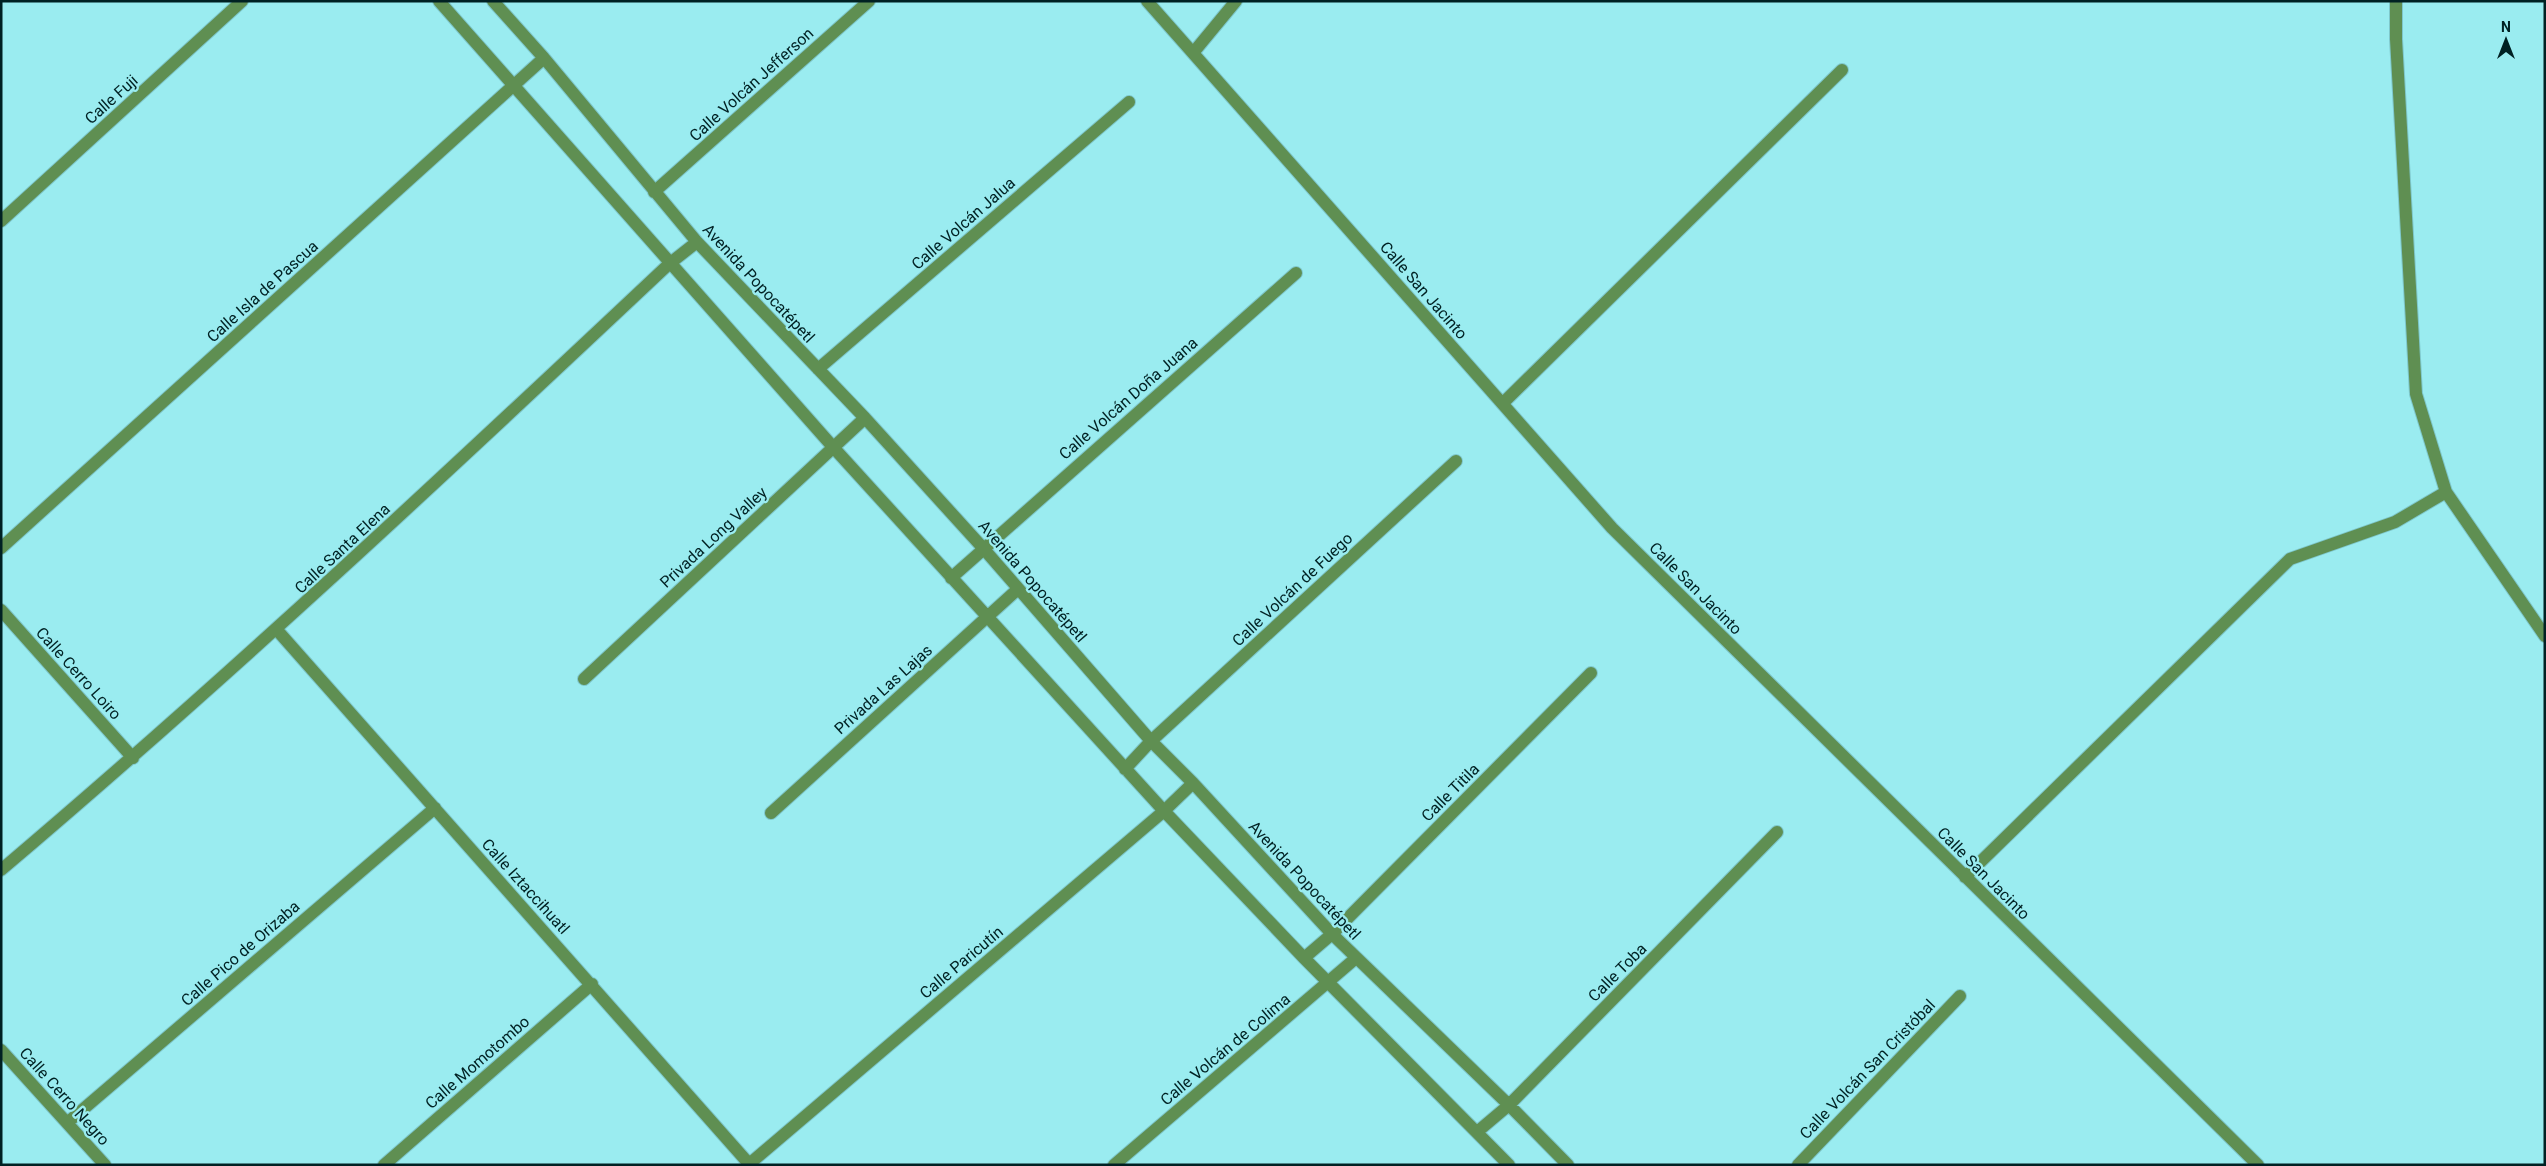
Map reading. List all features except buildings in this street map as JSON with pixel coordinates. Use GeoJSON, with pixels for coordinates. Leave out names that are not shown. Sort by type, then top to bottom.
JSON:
{"type":"FeatureCollection","features":[{"type":"Feature","properties":{"kind":"street","name":"Calle Fuji"},"geometry":{"type":"LineString","coordinates":[[1,220],[242,1]]}},
{"type":"Feature","properties":{"kind":"street"},"geometry":{"type":"LineString","coordinates":[[439,1],[669,264],[1125,769],[1328,983],[1509,1165]]}},
{"type":"Feature","properties":{"kind":"street","name":"Calle Volcán Jefferson"},"geometry":{"type":"LineString","coordinates":[[654,192],[869,1]]}},
{"type":"Feature","properties":{"kind":"street","name":"Calle San Jacinto"},"geometry":{"type":"LineString","coordinates":[[1147,1],[1612,528],[2258,1165]]}},
{"type":"Feature","properties":{"kind":"street"},"geometry":{"type":"LineString","coordinates":[[1193,53],[1236,1]]}},
{"type":"Feature","properties":{"kind":"street"},"geometry":{"type":"LineString","coordinates":[[2396,1],[2396,39],[2416,394],[2446,492],[2545,636]]}},
{"type":"Feature","properties":{"kind":"street","name":"Avenida Popocatépetl"},"geometry":{"type":"LineString","coordinates":[[496,2],[697,242],[865,418],[1151,741],[1193,783],[1332,934],[1509,1104],[1568,1165]]}},
{"type":"Feature","properties":{"kind":"street","name":"Calle Isla de Pascua"},"geometry":{"type":"LineString","coordinates":[[1,548],[544,58]]}},
{"type":"Feature","properties":{"kind":"street"},"geometry":{"type":"LineString","coordinates":[[1503,403],[1842,70]]}},
{"type":"Feature","properties":{"kind":"street","name":"Calle Volcán Jalua"},"geometry":{"type":"LineString","coordinates":[[818,369],[1129,102]]}},
{"type":"Feature","properties":{"kind":"street","name":"Calle Santa Elena"},"geometry":{"type":"LineString","coordinates":[[1,870],[133,758],[277,630],[669,264],[697,242]]}},
{"type":"Feature","properties":{"kind":"street","name":"Calle Volcán Doña Juana"},"geometry":{"type":"LineString","coordinates":[[951,578],[982,548],[1296,273]]}},
{"type":"Feature","properties":{"kind":"street","name":"Privada Long Valley"},"geometry":{"type":"LineString","coordinates":[[584,679],[865,418]]}},
{"type":"Feature","properties":{"kind":"street","name":"Calle Volcán de Fuego"},"geometry":{"type":"LineString","coordinates":[[1125,769],[1151,741],[1456,461]]}},
{"type":"Feature","properties":{"kind":"street"},"geometry":{"type":"LineString","coordinates":[[1965,877],[2290,559],[2395,522],[2446,492]]}},
{"type":"Feature","properties":{"kind":"street","name":"Privada Las Lajas"},"geometry":{"type":"LineString","coordinates":[[771,813],[1018,590]]}},
{"type":"Feature","properties":{"kind":"street","name":"Calle Cerro Loiro"},"geometry":{"type":"LineString","coordinates":[[1,610],[133,758]]}},
{"type":"Feature","properties":{"kind":"street","name":"Calle Iztaccihuatl"},"geometry":{"type":"LineString","coordinates":[[277,630],[592,984],[749,1164]]}},
{"type":"Feature","properties":{"kind":"street","name":"Calle Titila"},"geometry":{"type":"LineString","coordinates":[[1304,958],[1332,934],[1591,674]]}},
{"type":"Feature","properties":{"kind":"street","name":"Calle Paricutín"},"geometry":{"type":"LineString","coordinates":[[749,1164],[1164,811],[1193,783]]}},
{"type":"Feature","properties":{"kind":"street","name":"Calle Pico de Orizaba"},"geometry":{"type":"LineString","coordinates":[[68,1123],[434,808]]}},
{"type":"Feature","properties":{"kind":"street","name":"Calle Toba"},"geometry":{"type":"LineString","coordinates":[[1477,1132],[1509,1104],[1777,832]]}},
{"type":"Feature","properties":{"kind":"street","name":"Calle Volcán de Colima"},"geometry":{"type":"LineString","coordinates":[[1114,1165],[1356,958]]}},
{"type":"Feature","properties":{"kind":"street","name":"Calle Momotombo"},"geometry":{"type":"LineString","coordinates":[[384,1165],[592,984]]}},
{"type":"Feature","properties":{"kind":"street","name":"Calle Volcán San Cristóbal"},"geometry":{"type":"LineString","coordinates":[[1798,1165],[1960,996]]}},
{"type":"Feature","properties":{"kind":"street","name":"Calle Cerro Negro"},"geometry":{"type":"LineString","coordinates":[[1,1050],[105,1165]]}}]}
